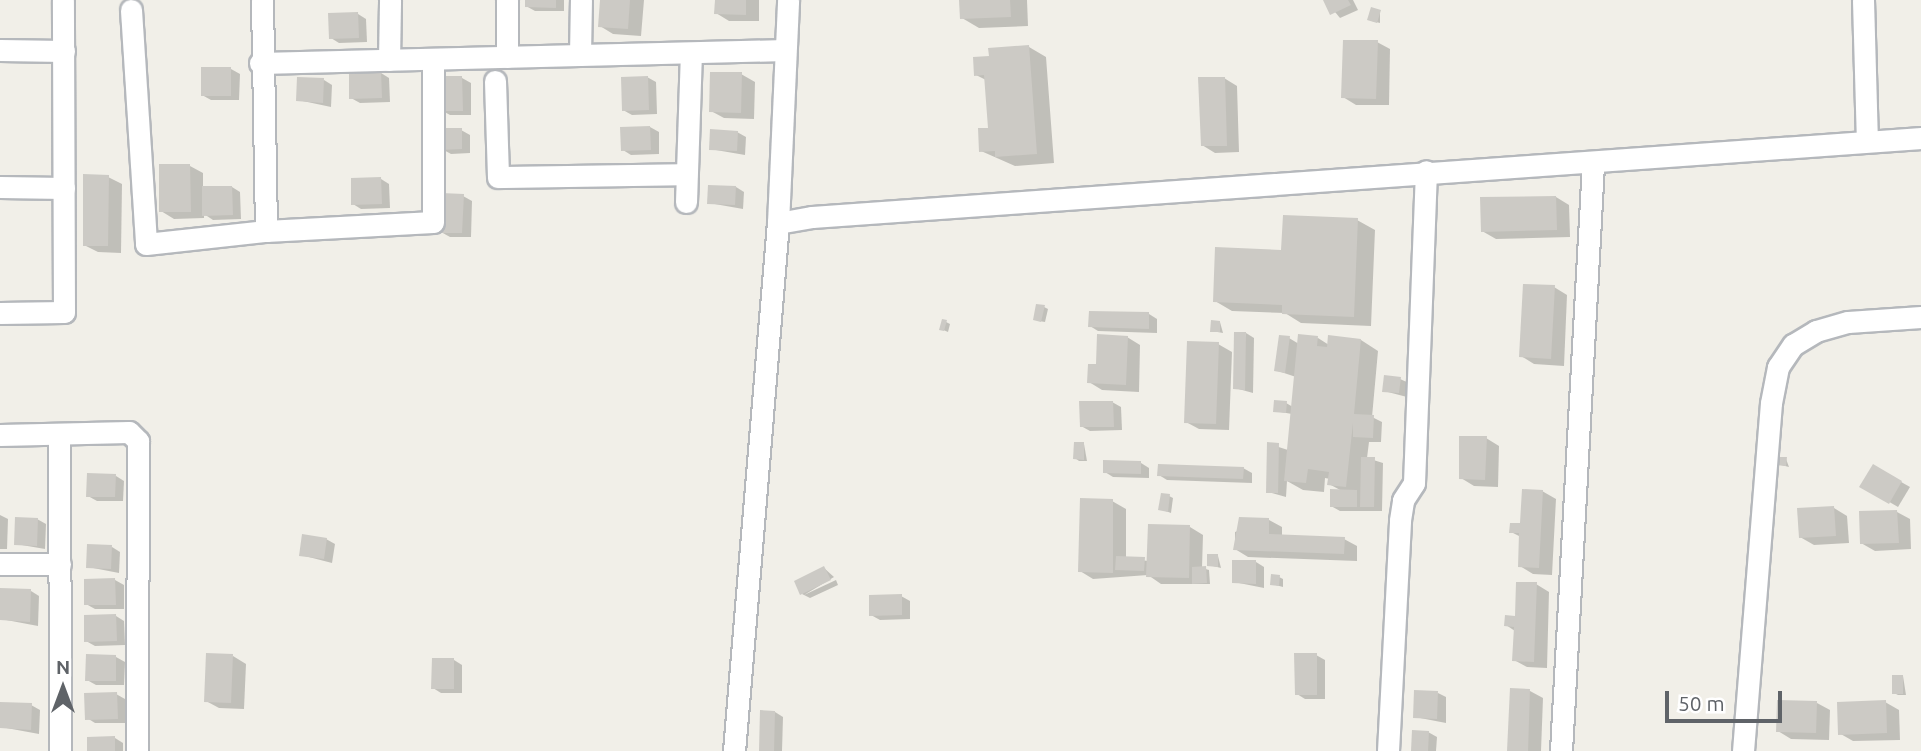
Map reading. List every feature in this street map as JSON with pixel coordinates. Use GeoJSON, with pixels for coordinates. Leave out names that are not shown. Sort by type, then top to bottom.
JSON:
{"type":"FeatureCollection","features":[{"type":"Feature","properties":{"kind":"street"},"geometry":{"type":"LineString","coordinates":[[0,313],[64,312],[64,0]]}},
{"type":"Feature","properties":{"kind":"street"},"geometry":{"type":"LineString","coordinates":[[262,0],[260,63],[266,231]]}},
{"type":"Feature","properties":{"kind":"street"},"geometry":{"type":"LineString","coordinates":[[389,60],[390,0]]}},
{"type":"Feature","properties":{"kind":"street"},"geometry":{"type":"LineString","coordinates":[[507,0],[507,57]]}},
{"type":"Feature","properties":{"kind":"street"},"geometry":{"type":"LineString","coordinates":[[580,55],[581,0]]}},
{"type":"Feature","properties":{"kind":"street"},"geometry":{"type":"LineString","coordinates":[[734,751],[778,223],[788,0]]}},
{"type":"Feature","properties":{"kind":"street"},"geometry":{"type":"LineString","coordinates":[[1863,0],[1867,141]]}},
{"type":"Feature","properties":{"kind":"street"},"geometry":{"type":"LineString","coordinates":[[131,10],[146,244],[266,231],[433,222],[433,59]]}},
{"type":"Feature","properties":{"kind":"street"},"geometry":{"type":"LineString","coordinates":[[0,50],[64,51]]}},
{"type":"Feature","properties":{"kind":"street"},"geometry":{"type":"LineString","coordinates":[[260,63],[785,50]]}},
{"type":"Feature","properties":{"kind":"street"},"geometry":{"type":"LineString","coordinates":[[686,202],[691,52]]}},
{"type":"Feature","properties":{"kind":"street"},"geometry":{"type":"LineString","coordinates":[[495,81],[498,177],[686,174]]}},
{"type":"Feature","properties":{"kind":"street"},"geometry":{"type":"LineString","coordinates":[[778,223],[813,217],[1426,171],[1593,163],[1921,138]]}},
{"type":"Feature","properties":{"kind":"street"},"geometry":{"type":"LineString","coordinates":[[1561,751],[1593,163]]}},
{"type":"Feature","properties":{"kind":"street"},"geometry":{"type":"LineString","coordinates":[[1388,751],[1400,520],[1403,500],[1414,484],[1426,171]]}},
{"type":"Feature","properties":{"kind":"street"},"geometry":{"type":"LineString","coordinates":[[0,187],[64,188]]}},
{"type":"Feature","properties":{"kind":"street"},"geometry":{"type":"LineString","coordinates":[[1743,751],[1771,403],[1778,367],[1793,345],[1816,331],[1848,322],[1921,317]]}},
{"type":"Feature","properties":{"kind":"street"},"geometry":{"type":"LineString","coordinates":[[0,435],[129,432],[138,440],[137,751]]}},
{"type":"Feature","properties":{"kind":"street"},"geometry":{"type":"LineString","coordinates":[[59,434],[60,751]]}},
{"type":"Feature","properties":{"kind":"street"},"geometry":{"type":"LineString","coordinates":[[0,564],[60,565]]}},
{"type":"Feature","properties":{"kind":"building"},"geometry":{"type":"Polygon","coordinates":[[[525,0],[556,0],[556,8],[525,7],[525,0]]]}},
{"type":"Feature","properties":{"kind":"building"},"geometry":{"type":"Polygon","coordinates":[[[600,0],[630,0],[628,29],[598,27],[600,0]]]}},
{"type":"Feature","properties":{"kind":"building"},"geometry":{"type":"Polygon","coordinates":[[[715,0],[746,0],[746,15],[714,14],[715,0]]]}},
{"type":"Feature","properties":{"kind":"building"},"geometry":{"type":"Polygon","coordinates":[[[959,0],[1010,0],[1011,17],[960,19],[959,0]]]}},
{"type":"Feature","properties":{"kind":"building"},"geometry":{"type":"Polygon","coordinates":[[[1323,0],[1348,0],[1351,5],[1330,15],[1323,0]]]}},
{"type":"Feature","properties":{"kind":"building"},"geometry":{"type":"Polygon","coordinates":[[[1371,7],[1381,10],[1377,23],[1367,20],[1371,7]]]}},
{"type":"Feature","properties":{"kind":"building"},"geometry":{"type":"Polygon","coordinates":[[[358,12],[359,38],[329,39],[328,13],[358,12]]]}},
{"type":"Feature","properties":{"kind":"building"},"geometry":{"type":"Polygon","coordinates":[[[1343,40],[1378,40],[1376,99],[1341,98],[1343,40]]]}},
{"type":"Feature","properties":{"kind":"building"},"geometry":{"type":"Polygon","coordinates":[[[1029,45],[1037,154],[995,157],[995,151],[979,152],[978,128],[988,128],[984,75],[974,76],[973,57],[989,56],[988,48],[1029,45]]]}},
{"type":"Feature","properties":{"kind":"building"},"geometry":{"type":"Polygon","coordinates":[[[201,67],[231,67],[231,96],[201,96],[201,67]]]}},
{"type":"Feature","properties":{"kind":"building"},"geometry":{"type":"Polygon","coordinates":[[[381,71],[382,98],[349,99],[349,72],[381,71]]]}},
{"type":"Feature","properties":{"kind":"building"},"geometry":{"type":"Polygon","coordinates":[[[710,72],[742,72],[741,113],[709,112],[710,72]]]}},
{"type":"Feature","properties":{"kind":"building"},"geometry":{"type":"Polygon","coordinates":[[[439,76],[462,76],[463,111],[440,111],[439,76]]]}},
{"type":"Feature","properties":{"kind":"building"},"geometry":{"type":"Polygon","coordinates":[[[648,76],[649,110],[622,111],[621,77],[648,76]]]}},
{"type":"Feature","properties":{"kind":"building"},"geometry":{"type":"Polygon","coordinates":[[[297,77],[324,78],[323,103],[296,101],[297,77]]]}},
{"type":"Feature","properties":{"kind":"building"},"geometry":{"type":"Polygon","coordinates":[[[1198,77],[1225,77],[1227,146],[1201,146],[1198,77]]]}},
{"type":"Feature","properties":{"kind":"building"},"geometry":{"type":"Polygon","coordinates":[[[650,126],[651,150],[621,151],[620,127],[650,126]]]}},
{"type":"Feature","properties":{"kind":"building"},"geometry":{"type":"Polygon","coordinates":[[[440,128],[462,128],[462,149],[440,150],[440,128]]]}},
{"type":"Feature","properties":{"kind":"building"},"geometry":{"type":"Polygon","coordinates":[[[710,129],[738,131],[737,151],[709,150],[710,129]]]}},
{"type":"Feature","properties":{"kind":"building"},"geometry":{"type":"Polygon","coordinates":[[[159,164],[190,164],[191,212],[159,212],[159,164]]]}},
{"type":"Feature","properties":{"kind":"building"},"geometry":{"type":"Polygon","coordinates":[[[83,174],[109,175],[108,246],[83,246],[83,174]]]}},
{"type":"Feature","properties":{"kind":"building"},"geometry":{"type":"Polygon","coordinates":[[[381,177],[382,204],[351,205],[351,178],[381,177]]]}},
{"type":"Feature","properties":{"kind":"building"},"geometry":{"type":"Polygon","coordinates":[[[708,185],[736,186],[735,205],[707,204],[708,185]]]}},
{"type":"Feature","properties":{"kind":"building"},"geometry":{"type":"Polygon","coordinates":[[[202,186],[232,186],[233,215],[202,216],[202,186]]]}},
{"type":"Feature","properties":{"kind":"building"},"geometry":{"type":"Polygon","coordinates":[[[441,193],[464,194],[462,233],[440,233],[441,193]]]}},
{"type":"Feature","properties":{"kind":"building"},"geometry":{"type":"Polygon","coordinates":[[[1556,196],[1557,230],[1481,232],[1480,197],[1556,196]]]}},
{"type":"Feature","properties":{"kind":"building"},"geometry":{"type":"Polygon","coordinates":[[[1283,215],[1358,218],[1354,317],[1282,314],[1282,305],[1213,302],[1215,247],[1281,250],[1283,215]]]}},
{"type":"Feature","properties":{"kind":"building"},"geometry":{"type":"Polygon","coordinates":[[[1523,284],[1555,285],[1551,359],[1519,357],[1523,284]]]}},
{"type":"Feature","properties":{"kind":"building"},"geometry":{"type":"Polygon","coordinates":[[[1036,304],[1045,305],[1041,322],[1033,320],[1036,304]]]}},
{"type":"Feature","properties":{"kind":"building"},"geometry":{"type":"Polygon","coordinates":[[[1089,311],[1149,312],[1149,329],[1088,327],[1089,311]]]}},
{"type":"Feature","properties":{"kind":"building"},"geometry":{"type":"Polygon","coordinates":[[[942,319],[947,320],[944,331],[939,330],[942,319]]]}},
{"type":"Feature","properties":{"kind":"building"},"geometry":{"type":"Polygon","coordinates":[[[1211,320],[1220,321],[1220,332],[1210,332],[1211,320]]]}},
{"type":"Feature","properties":{"kind":"building"},"geometry":{"type":"Polygon","coordinates":[[[1234,332],[1246,332],[1245,390],[1233,389],[1234,332]]]}},
{"type":"Feature","properties":{"kind":"building"},"geometry":{"type":"Polygon","coordinates":[[[1097,334],[1128,336],[1126,385],[1087,383],[1088,364],[1096,364],[1097,334]]]}},
{"type":"Feature","properties":{"kind":"building"},"geometry":{"type":"Polygon","coordinates":[[[1298,334],[1318,336],[1317,346],[1327,347],[1328,335],[1361,339],[1354,414],[1374,415],[1373,438],[1353,437],[1353,423],[1346,487],[1327,485],[1329,472],[1308,469],[1306,483],[1284,481],[1298,334]]]}},
{"type":"Feature","properties":{"kind":"building"},"geometry":{"type":"Polygon","coordinates":[[[1279,335],[1290,336],[1285,373],[1274,371],[1279,335]]]}},
{"type":"Feature","properties":{"kind":"building"},"geometry":{"type":"Polygon","coordinates":[[[1187,341],[1219,342],[1216,424],[1184,423],[1187,341]]]}},
{"type":"Feature","properties":{"kind":"building"},"geometry":{"type":"Polygon","coordinates":[[[1384,375],[1401,377],[1399,393],[1382,392],[1384,375]]]}},
{"type":"Feature","properties":{"kind":"building"},"geometry":{"type":"Polygon","coordinates":[[[1274,400],[1287,401],[1286,413],[1273,412],[1274,400]]]}},
{"type":"Feature","properties":{"kind":"building"},"geometry":{"type":"Polygon","coordinates":[[[1079,401],[1113,401],[1114,427],[1080,427],[1079,401]]]}},
{"type":"Feature","properties":{"kind":"building"},"geometry":{"type":"Polygon","coordinates":[[[1459,436],[1487,436],[1485,480],[1459,479],[1459,436]]]}},
{"type":"Feature","properties":{"kind":"building"},"geometry":{"type":"Polygon","coordinates":[[[1074,442],[1084,442],[1084,460],[1073,459],[1074,442]]]}},
{"type":"Feature","properties":{"kind":"building"},"geometry":{"type":"Polygon","coordinates":[[[1267,442],[1279,443],[1278,493],[1266,493],[1267,442]]]}},
{"type":"Feature","properties":{"kind":"building"},"geometry":{"type":"Polygon","coordinates":[[[1361,457],[1375,457],[1374,507],[1360,507],[1361,457]]]}},
{"type":"Feature","properties":{"kind":"building"},"geometry":{"type":"Polygon","coordinates":[[[1776,457],[1787,457],[1786,466],[1776,465],[1776,457]]]}},
{"type":"Feature","properties":{"kind":"building"},"geometry":{"type":"Polygon","coordinates":[[[1103,460],[1141,461],[1141,474],[1103,473],[1103,460]]]}},
{"type":"Feature","properties":{"kind":"building"},"geometry":{"type":"Polygon","coordinates":[[[1158,464],[1244,467],[1243,479],[1157,476],[1158,464]]]}},
{"type":"Feature","properties":{"kind":"building"},"geometry":{"type":"Polygon","coordinates":[[[1873,464],[1902,481],[1889,504],[1859,487],[1873,464]]]}},
{"type":"Feature","properties":{"kind":"building"},"geometry":{"type":"Polygon","coordinates":[[[87,473],[116,474],[115,497],[86,497],[87,473]]]}},
{"type":"Feature","properties":{"kind":"building"},"geometry":{"type":"Polygon","coordinates":[[[1330,489],[1357,490],[1357,507],[1330,507],[1330,489]]]}},
{"type":"Feature","properties":{"kind":"building"},"geometry":{"type":"Polygon","coordinates":[[[1522,489],[1543,490],[1539,568],[1518,567],[1519,533],[1509,533],[1510,523],[1520,523],[1522,489]]]}},
{"type":"Feature","properties":{"kind":"building"},"geometry":{"type":"Polygon","coordinates":[[[1161,493],[1170,494],[1168,512],[1158,510],[1161,493]]]}},
{"type":"Feature","properties":{"kind":"building"},"geometry":{"type":"Polygon","coordinates":[[[1080,498],[1113,499],[1113,573],[1078,572],[1080,498]]]}},
{"type":"Feature","properties":{"kind":"building"},"geometry":{"type":"Polygon","coordinates":[[[1834,506],[1836,536],[1799,538],[1797,508],[1834,506]]]}},
{"type":"Feature","properties":{"kind":"building"},"geometry":{"type":"Polygon","coordinates":[[[1897,510],[1899,543],[1860,544],[1859,511],[1897,510]]]}},
{"type":"Feature","properties":{"kind":"building"},"geometry":{"type":"Polygon","coordinates":[[[15,517],[38,518],[37,546],[14,545],[15,517]]]}},
{"type":"Feature","properties":{"kind":"building"},"geometry":{"type":"Polygon","coordinates":[[[1239,517],[1269,518],[1269,534],[1345,537],[1344,554],[1233,550],[1239,517]]]}},
{"type":"Feature","properties":{"kind":"building"},"geometry":{"type":"Polygon","coordinates":[[[1148,524],[1190,525],[1189,578],[1146,577],[1148,524]]]}},
{"type":"Feature","properties":{"kind":"building"},"geometry":{"type":"Polygon","coordinates":[[[302,534],[327,538],[324,559],[299,556],[302,534]]]}},
{"type":"Feature","properties":{"kind":"building"},"geometry":{"type":"Polygon","coordinates":[[[87,544],[112,545],[111,569],[86,568],[87,544]]]}},
{"type":"Feature","properties":{"kind":"building"},"geometry":{"type":"Polygon","coordinates":[[[1207,554],[1218,554],[1218,567],[1207,566],[1207,554]]]}},
{"type":"Feature","properties":{"kind":"building"},"geometry":{"type":"Polygon","coordinates":[[[1116,556],[1145,557],[1144,571],[1115,570],[1116,556]]]}},
{"type":"Feature","properties":{"kind":"building"},"geometry":{"type":"Polygon","coordinates":[[[1232,560],[1256,560],[1256,584],[1232,583],[1232,560]]]}},
{"type":"Feature","properties":{"kind":"building"},"geometry":{"type":"Polygon","coordinates":[[[824,566],[831,580],[800,595],[794,581],[824,566]]]}},
{"type":"Feature","properties":{"kind":"building"},"geometry":{"type":"Polygon","coordinates":[[[1206,566],[1207,583],[1192,584],[1192,567],[1206,566]]]}},
{"type":"Feature","properties":{"kind":"building"},"geometry":{"type":"Polygon","coordinates":[[[1271,574],[1280,575],[1279,586],[1270,585],[1271,574]]]}},
{"type":"Feature","properties":{"kind":"building"},"geometry":{"type":"Polygon","coordinates":[[[115,578],[116,605],[84,605],[84,579],[115,578]]]}},
{"type":"Feature","properties":{"kind":"building"},"geometry":{"type":"Polygon","coordinates":[[[1516,582],[1537,582],[1534,662],[1512,661],[1514,627],[1504,626],[1505,615],[1515,616],[1516,582]]]}},
{"type":"Feature","properties":{"kind":"building"},"geometry":{"type":"Polygon","coordinates":[[[0,588],[31,589],[30,622],[0,620],[0,588]]]}},
{"type":"Feature","properties":{"kind":"building"},"geometry":{"type":"Polygon","coordinates":[[[902,594],[902,615],[869,616],[869,595],[902,594]]]}},
{"type":"Feature","properties":{"kind":"building"},"geometry":{"type":"Polygon","coordinates":[[[116,614],[117,641],[84,642],[84,615],[116,614]]]}},
{"type":"Feature","properties":{"kind":"building"},"geometry":{"type":"Polygon","coordinates":[[[206,653],[233,654],[231,703],[204,702],[206,653]]]}},
{"type":"Feature","properties":{"kind":"building"},"geometry":{"type":"Polygon","coordinates":[[[1294,653],[1317,653],[1317,695],[1295,695],[1294,653]]]}},
{"type":"Feature","properties":{"kind":"building"},"geometry":{"type":"Polygon","coordinates":[[[86,654],[116,655],[116,681],[85,681],[86,654]]]}},
{"type":"Feature","properties":{"kind":"building"},"geometry":{"type":"Polygon","coordinates":[[[432,658],[454,658],[454,689],[431,689],[432,658]]]}},
{"type":"Feature","properties":{"kind":"building"},"geometry":{"type":"Polygon","coordinates":[[[1892,675],[1903,675],[1903,694],[1892,694],[1892,675]]]}},
{"type":"Feature","properties":{"kind":"building"},"geometry":{"type":"Polygon","coordinates":[[[1510,688],[1530,689],[1528,751],[1507,751],[1510,688]]]}},
{"type":"Feature","properties":{"kind":"building"},"geometry":{"type":"Polygon","coordinates":[[[1414,690],[1438,691],[1437,719],[1413,718],[1414,690]]]}},
{"type":"Feature","properties":{"kind":"building"},"geometry":{"type":"Polygon","coordinates":[[[117,692],[118,719],[85,720],[84,693],[117,692]]]}},
{"type":"Feature","properties":{"kind":"building"},"geometry":{"type":"Polygon","coordinates":[[[1777,700],[1817,701],[1816,733],[1776,732],[1777,700]]]}},
{"type":"Feature","properties":{"kind":"building"},"geometry":{"type":"Polygon","coordinates":[[[1886,700],[1887,733],[1838,735],[1837,702],[1886,700]]]}},
{"type":"Feature","properties":{"kind":"building"},"geometry":{"type":"Polygon","coordinates":[[[0,702],[32,703],[31,730],[0,728],[0,702]]]}},
{"type":"Feature","properties":{"kind":"building"},"geometry":{"type":"Polygon","coordinates":[[[760,710],[775,711],[774,751],[759,751],[760,710]]]}},
{"type":"Feature","properties":{"kind":"building"},"geometry":{"type":"Polygon","coordinates":[[[1412,730],[1429,731],[1428,751],[1411,751],[1412,730]]]}},
{"type":"Feature","properties":{"kind":"building"},"geometry":{"type":"Polygon","coordinates":[[[115,736],[115,751],[87,751],[87,737],[115,736]]]}}]}
